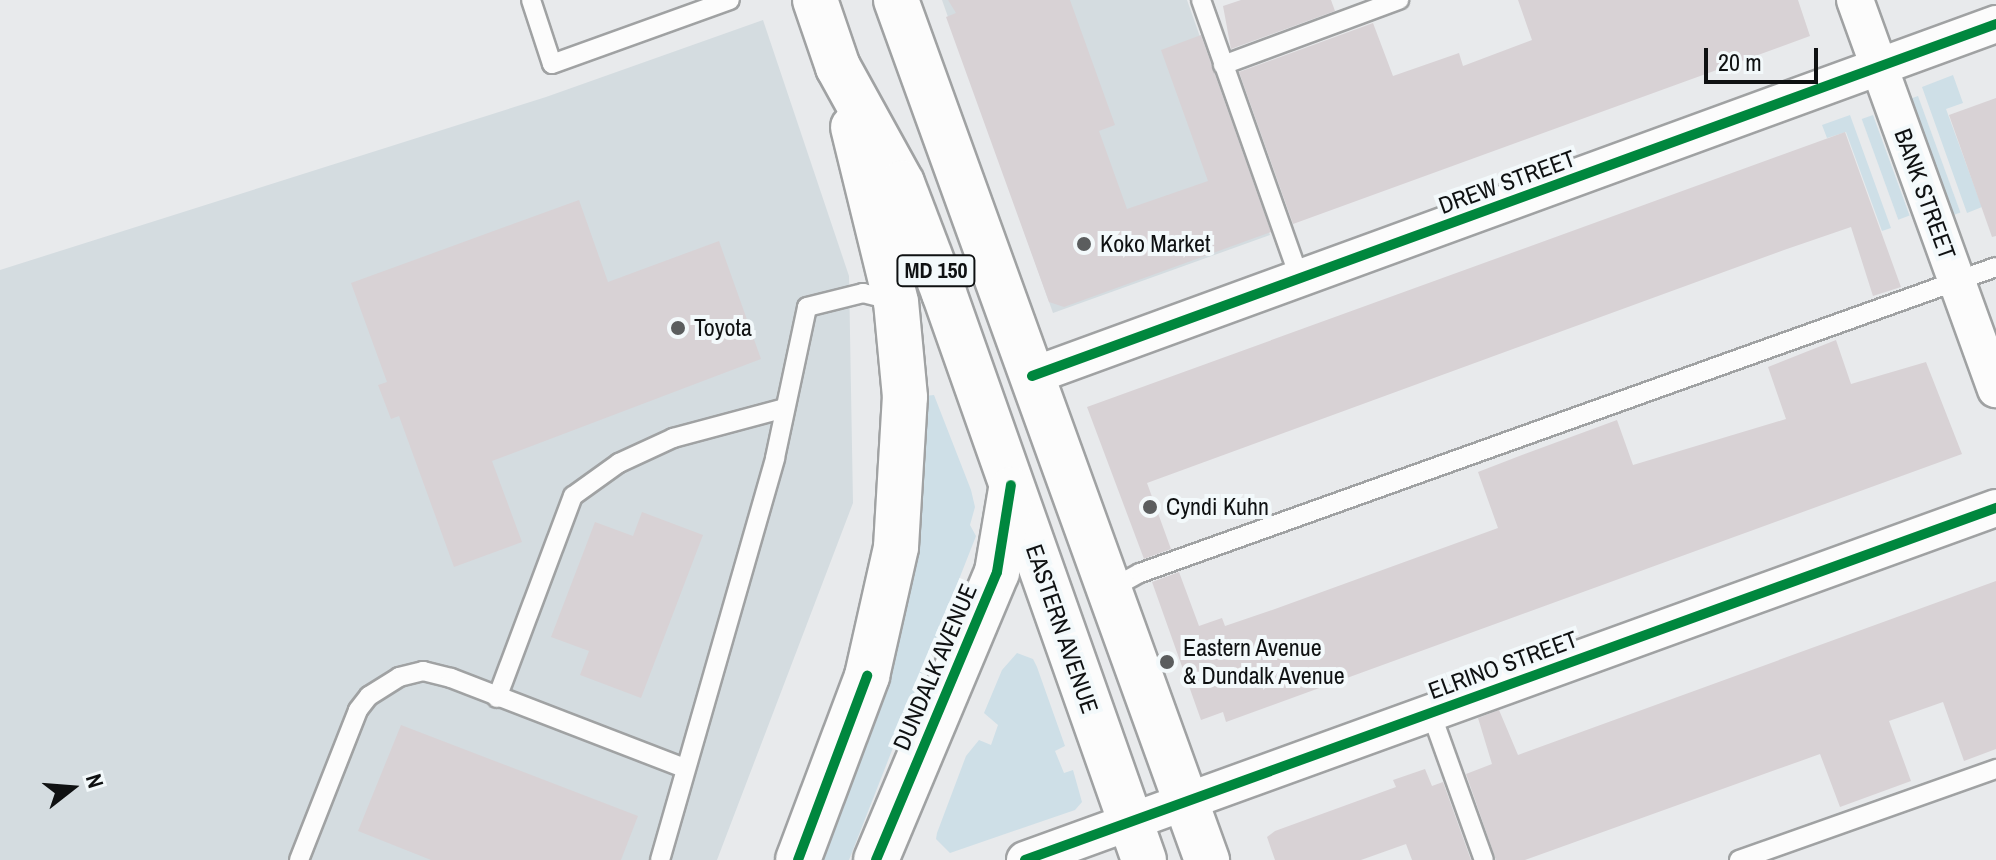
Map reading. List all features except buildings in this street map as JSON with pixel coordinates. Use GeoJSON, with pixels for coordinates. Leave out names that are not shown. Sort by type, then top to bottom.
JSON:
{"type":"FeatureCollection","features":[{"type":"Feature","properties":{"kind":"main road","name":"EASTERN AVENUE"},"geometry":{"type":"LineString","coordinates":[[815,0],[838,67],[902,183],[1137,841]]}},
{"type":"Feature","properties":{"kind":"main road","name":"MD 150"},"geometry":{"type":"LineString","coordinates":[[896,0],[1207,860]]}},
{"type":"Feature","properties":{"kind":"main road"},"geometry":{"type":"LineString","coordinates":[[798,860],[867,676],[896,547],[905,397],[896,302],[838,67]]}},
{"type":"Feature","properties":{"kind":"main road","name":"DUNDALK AVENUE"},"geometry":{"type":"LineString","coordinates":[[876,860],[997,572],[1032,376]]}},
{"type":"Feature","properties":{"kind":"street","name":"BANK STREET"},"geometry":{"type":"LineString","coordinates":[[1855,0],[1996,389]]}},
{"type":"Feature","properties":{"kind":"street","name":"DREW STREET"},"geometry":{"type":"LineString","coordinates":[[1032,376],[1996,24]]}},
{"type":"Feature","properties":{"kind":"street","name":"ELRINO STREET"},"geometry":{"type":"LineString","coordinates":[[1025,860],[1137,841],[1186,801],[1996,508]]}},
{"type":"Feature","properties":{"kind":"lane"},"geometry":{"type":"LineString","coordinates":[[531,0],[552,64],[730,0]]}},
{"type":"Feature","properties":{"kind":"lane"},"geometry":{"type":"LineString","coordinates":[[1201,0],[1300,279]]}},
{"type":"Feature","properties":{"kind":"lane"},"geometry":{"type":"LineString","coordinates":[[1223,65],[1399,0]]}},
{"type":"Feature","properties":{"kind":"lane"},"geometry":{"type":"LineString","coordinates":[[1109,590],[1140,573],[1996,267]]}},
{"type":"Feature","properties":{"kind":"lane"},"geometry":{"type":"LineString","coordinates":[[660,860],[785,408],[807,307],[863,293],[896,302]]}},
{"type":"Feature","properties":{"kind":"lane"},"geometry":{"type":"LineString","coordinates":[[497,698],[573,496],[619,463],[673,438],[785,408]]}},
{"type":"Feature","properties":{"kind":"lane"},"geometry":{"type":"LineString","coordinates":[[299,860],[358,710],[369,696],[399,677],[423,671],[684,768]]}},
{"type":"Feature","properties":{"kind":"lane"},"geometry":{"type":"LineString","coordinates":[[1431,713],[1484,860]]}},
{"type":"Feature","properties":{"kind":"lane"},"geometry":{"type":"LineString","coordinates":[[1739,860],[1996,769]]}},
{"type":"Feature","properties":{"kind":"shaded area"},"geometry":{"type":"Polygon","coordinates":[[[942,0],[1187,0],[1270,235],[1053,313],[942,0]]]}},
{"type":"Feature","properties":{"kind":"shaded area"},"geometry":{"type":"Polygon","coordinates":[[[763,20],[849,276],[853,503],[717,860],[0,860],[0,270],[546,97],[763,20]]]}},
{"type":"Feature","properties":{"kind":"shaded area"},"geometry":{"type":"Polygon","coordinates":[[[1953,75],[1963,103],[1946,109],[1982,207],[1967,213],[1922,87],[1953,75]]]}},
{"type":"Feature","properties":{"kind":"shaded area"},"geometry":{"type":"Polygon","coordinates":[[[1918,96],[1960,213],[1953,215],[1910,99],[1918,96]]]}},
{"type":"Feature","properties":{"kind":"shaded area"},"geometry":{"type":"Polygon","coordinates":[[[1850,115],[1891,228],[1882,231],[1846,132],[1827,138],[1822,125],[1850,115]]]}},
{"type":"Feature","properties":{"kind":"shaded area"},"geometry":{"type":"Polygon","coordinates":[[[1873,115],[1910,216],[1898,220],[1862,119],[1873,115]]]}},
{"type":"Feature","properties":{"kind":"shaded area"},"geometry":{"type":"Polygon","coordinates":[[[934,395],[971,490],[975,507],[970,525],[976,536],[849,860],[816,860],[924,396],[934,395]]]}},
{"type":"Feature","properties":{"kind":"shaded area"},"geometry":{"type":"Polygon","coordinates":[[[1017,653],[1033,659],[1037,667],[1065,746],[1055,751],[1064,773],[1073,770],[1082,802],[1075,810],[950,853],[936,839],[937,833],[966,756],[979,740],[991,745],[998,725],[984,713],[1002,670],[1017,653]]]}},
{"type":"Feature","properties":{"kind":"cycle path"},"geometry":{"type":"LineString","coordinates":[[1032,376],[1996,24]]}},
{"type":"Feature","properties":{"kind":"cycle path"},"geometry":{"type":"LineString","coordinates":[[876,860],[997,572],[1011,485]]}},
{"type":"Feature","properties":{"kind":"cycle path"},"geometry":{"type":"LineString","coordinates":[[1025,860],[1996,508]]}},
{"type":"Feature","properties":{"kind":"cycle path"},"geometry":{"type":"LineString","coordinates":[[798,860],[867,676]]}},
{"type":"Feature","properties":{"kind":"place","name":"Koko Market"},"geometry":{"type":"Point","coordinates":[1084,244]}},
{"type":"Feature","properties":{"kind":"place","name":"Toyota"},"geometry":{"type":"Point","coordinates":[678,328]}},
{"type":"Feature","properties":{"kind":"place","name":"Cyndi Kuhn"},"geometry":{"type":"Point","coordinates":[1150,507]}},
{"type":"Feature","properties":{"kind":"place","name":"Eastern Avenue & Dundalk Avenue"},"geometry":{"type":"Point","coordinates":[1167,662]}}]}
